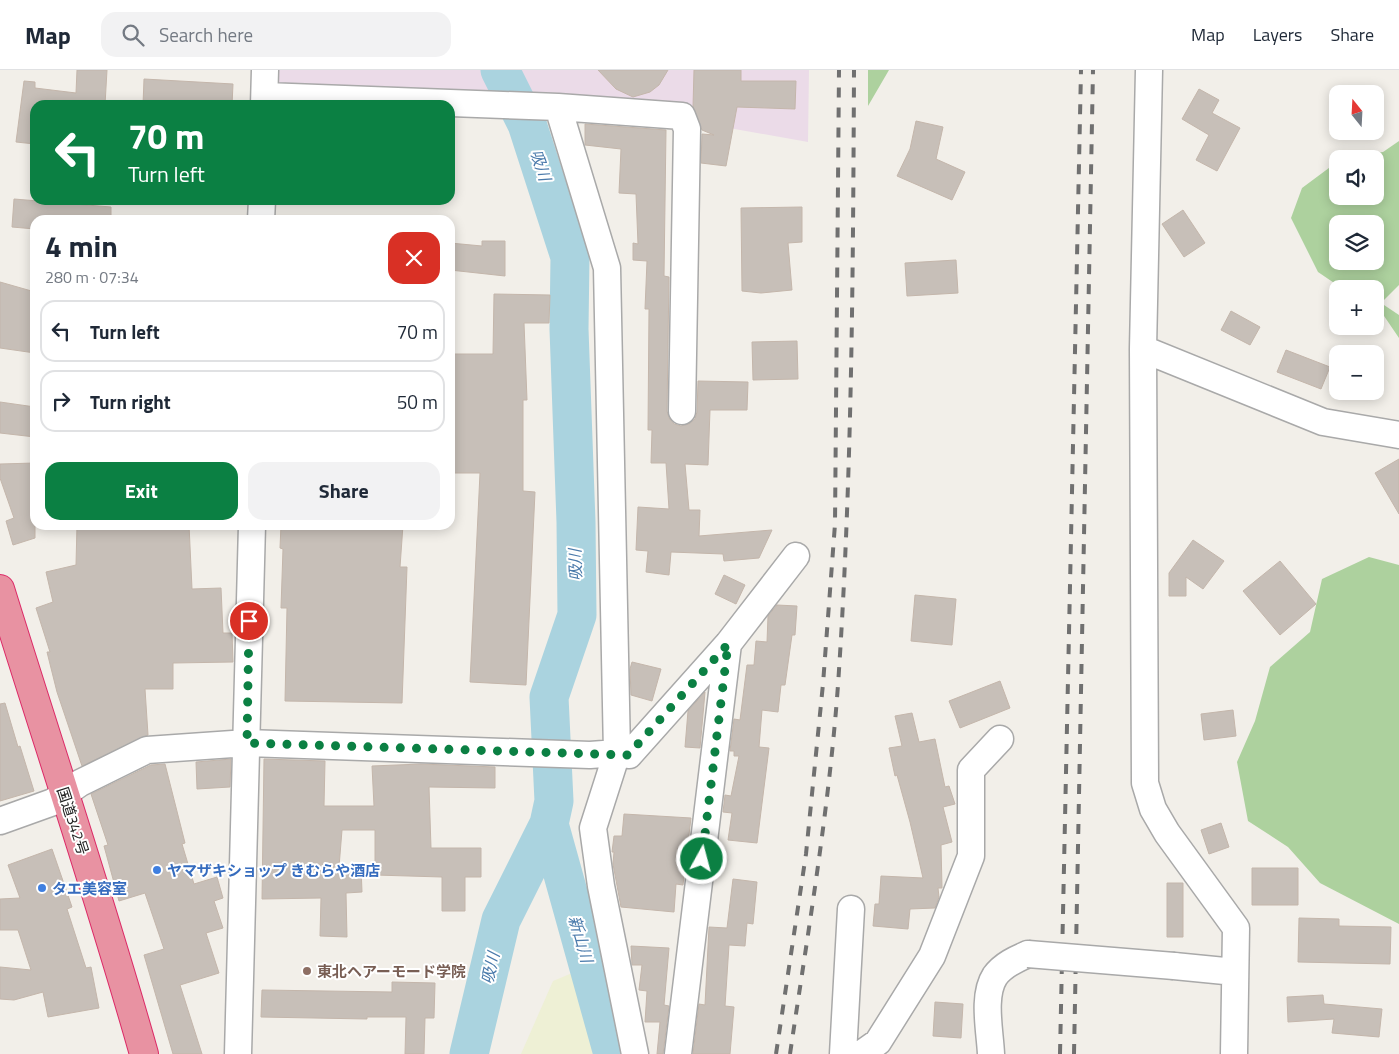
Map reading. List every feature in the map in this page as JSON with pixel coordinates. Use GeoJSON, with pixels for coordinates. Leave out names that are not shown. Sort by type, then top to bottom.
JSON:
{"type":"FeatureCollection","features":[{"type":"Feature","properties":{"kind":"highway","name":"国道342号"},"geometry":{"type":"LineString","coordinates":[[0,588],[63,794],[106,921],[144,1054]]}},
{"type":"Feature","properties":{"kind":"street"},"geometry":{"type":"LineString","coordinates":[[265,70],[265,100]]}},
{"type":"Feature","properties":{"kind":"street"},"geometry":{"type":"LineString","coordinates":[[1149,70],[1143,350],[1145,783],[1153,809],[1167,833],[1236,928],[1234,1054]]}},
{"type":"Feature","properties":{"kind":"street"},"geometry":{"type":"LineString","coordinates":[[455,104],[550,107],[682,116],[687,129],[682,410]]}},
{"type":"Feature","properties":{"kind":"street"},"geometry":{"type":"LineString","coordinates":[[550,107],[607,268],[617,753],[594,828],[601,886],[635,1054]]}},
{"type":"Feature","properties":{"kind":"street"},"geometry":{"type":"LineString","coordinates":[[1143,350],[1323,422],[1399,435]]}},
{"type":"Feature","properties":{"kind":"street"},"geometry":{"type":"LineString","coordinates":[[238,1054],[252,530]]}},
{"type":"Feature","properties":{"kind":"street"},"geometry":{"type":"LineString","coordinates":[[0,821],[53,802],[80,783],[147,750],[247,743],[590,755],[617,753],[628,755],[728,644],[796,556]]}},
{"type":"Feature","properties":{"kind":"street"},"geometry":{"type":"LineString","coordinates":[[678,1054],[728,644]]}},
{"type":"Feature","properties":{"kind":"street"},"geometry":{"type":"LineString","coordinates":[[861,1054],[878,1042],[932,956],[971,856],[971,770],[1000,738]]}},
{"type":"Feature","properties":{"kind":"street"},"geometry":{"type":"LineString","coordinates":[[843,1054],[851,909]]}},
{"type":"Feature","properties":{"kind":"street"},"geometry":{"type":"LineString","coordinates":[[991,1054],[988,998],[995,976],[1008,964],[1028,954],[1235,972]]}},
{"type":"Feature","properties":{"kind":"shaded area"},"geometry":{"type":"Polygon","coordinates":[[[276,70],[809,70],[808,142],[567,99],[275,84],[276,70]]]}},
{"type":"Feature","properties":{"kind":"green space"},"geometry":{"type":"Polygon","coordinates":[[[868,70],[889,70],[868,106],[868,70]]]}},
{"type":"Feature","properties":{"kind":"green space"},"geometry":{"type":"Polygon","coordinates":[[[1399,141],[1399,285],[1384,300],[1384,280],[1330,280],[1318,272],[1291,218],[1302,188],[1329,168],[1329,205],[1384,205],[1384,151],[1399,141]]]}},
{"type":"Feature","properties":{"kind":"green space"},"geometry":{"type":"Polygon","coordinates":[[[1384,305],[1399,315],[1399,338],[1384,316],[1384,305]]]}},
{"type":"Feature","properties":{"kind":"green space"},"geometry":{"type":"Polygon","coordinates":[[[1369,557],[1399,565],[1399,924],[1320,883],[1288,847],[1248,821],[1237,762],[1255,721],[1270,667],[1310,632],[1322,579],[1369,557]]]}},
{"type":"Feature","properties":{"kind":"green space"},"geometry":{"type":"Polygon","coordinates":[[[577,971],[594,1054],[521,1054],[553,981],[577,971]]]}},
{"type":"Feature","properties":{"kind":"building"},"geometry":{"type":"Polygon","coordinates":[[[77,70],[107,70],[105,100],[30,100],[30,143],[16,142],[24,81],[35,82],[35,88],[76,93],[77,70]]]}},
{"type":"Feature","properties":{"kind":"building"},"geometry":{"type":"Polygon","coordinates":[[[598,70],[668,70],[659,85],[650,92],[633,97],[616,89],[598,70]]]}},
{"type":"Feature","properties":{"kind":"building"},"geometry":{"type":"Polygon","coordinates":[[[694,70],[741,70],[741,81],[796,81],[795,109],[737,107],[726,166],[701,163],[702,134],[714,135],[702,130],[693,107],[694,70]]]}},
{"type":"Feature","properties":{"kind":"building"},"geometry":{"type":"Polygon","coordinates":[[[144,79],[233,84],[232,100],[143,100],[144,79]]]}},
{"type":"Feature","properties":{"kind":"building"},"geometry":{"type":"Polygon","coordinates":[[[1199,89],[1219,100],[1212,113],[1240,128],[1217,171],[1196,160],[1209,135],[1182,119],[1199,89]]]}},
{"type":"Feature","properties":{"kind":"building"},"geometry":{"type":"Polygon","coordinates":[[[916,121],[943,127],[936,159],[965,172],[952,200],[897,176],[910,149],[916,121]]]}},
{"type":"Feature","properties":{"kind":"building"},"geometry":{"type":"Polygon","coordinates":[[[585,124],[666,130],[664,276],[669,277],[667,411],[669,418],[674,424],[681,426],[689,424],[695,419],[697,412],[698,381],[748,382],[747,410],[710,410],[708,465],[685,464],[689,510],[700,510],[699,536],[772,530],[759,558],[724,561],[723,554],[671,552],[669,575],[646,572],[648,551],[636,550],[638,507],[669,509],[666,463],[651,463],[652,430],[648,430],[649,309],[645,309],[647,261],[633,260],[633,243],[638,244],[636,194],[619,193],[621,149],[585,145],[585,124]]]}},
{"type":"Feature","properties":{"kind":"building"},"geometry":{"type":"Polygon","coordinates":[[[14,199],[30,200],[30,205],[111,207],[111,215],[30,215],[30,229],[12,227],[14,199]]]}},
{"type":"Feature","properties":{"kind":"building"},"geometry":{"type":"Polygon","coordinates":[[[802,207],[802,242],[788,243],[792,290],[761,293],[742,291],[741,208],[802,207]]]}},
{"type":"Feature","properties":{"kind":"building"},"geometry":{"type":"Polygon","coordinates":[[[1183,210],[1205,243],[1184,257],[1162,224],[1183,210]]]}},
{"type":"Feature","properties":{"kind":"building"},"geometry":{"type":"Polygon","coordinates":[[[482,241],[505,241],[505,276],[455,271],[455,243],[482,246],[482,241]]]}},
{"type":"Feature","properties":{"kind":"building"},"geometry":{"type":"Polygon","coordinates":[[[956,260],[958,293],[907,296],[905,263],[956,260]]]}},
{"type":"Feature","properties":{"kind":"building"},"geometry":{"type":"Polygon","coordinates":[[[0,282],[30,291],[30,352],[0,348],[0,282]]]}},
{"type":"Feature","properties":{"kind":"building"},"geometry":{"type":"Polygon","coordinates":[[[494,294],[550,295],[549,323],[524,323],[527,400],[523,400],[523,491],[535,492],[526,685],[470,682],[480,473],[455,473],[455,354],[493,354],[494,294]]]}},
{"type":"Feature","properties":{"kind":"building"},"geometry":{"type":"Polygon","coordinates":[[[1231,311],[1260,327],[1250,345],[1221,330],[1231,311]]]}},
{"type":"Feature","properties":{"kind":"building"},"geometry":{"type":"Polygon","coordinates":[[[797,341],[798,379],[753,380],[752,342],[797,341]]]}},
{"type":"Feature","properties":{"kind":"building"},"geometry":{"type":"Polygon","coordinates":[[[1286,350],[1329,367],[1321,389],[1277,372],[1286,350]]]}},
{"type":"Feature","properties":{"kind":"building"},"geometry":{"type":"Polygon","coordinates":[[[0,402],[30,406],[30,436],[0,433],[0,402]]]}},
{"type":"Feature","properties":{"kind":"building"},"geometry":{"type":"Polygon","coordinates":[[[1399,459],[1399,514],[1375,473],[1399,459]]]}},
{"type":"Feature","properties":{"kind":"building"},"geometry":{"type":"Polygon","coordinates":[[[30,463],[30,530],[35,530],[35,538],[13,545],[6,521],[14,518],[0,478],[0,464],[30,463]]]}},
{"type":"Feature","properties":{"kind":"building"},"geometry":{"type":"Polygon","coordinates":[[[77,530],[189,530],[192,589],[221,588],[223,633],[232,633],[233,662],[173,663],[173,689],[145,689],[148,735],[82,766],[57,692],[47,652],[50,652],[36,608],[53,602],[46,572],[76,565],[77,530]]]}},
{"type":"Feature","properties":{"kind":"building"},"geometry":{"type":"Polygon","coordinates":[[[281,530],[403,530],[400,567],[407,567],[402,703],[285,701],[287,608],[281,608],[283,549],[280,548],[281,530]]]}},
{"type":"Feature","properties":{"kind":"building"},"geometry":{"type":"Polygon","coordinates":[[[1193,540],[1224,561],[1203,589],[1186,577],[1186,596],[1169,596],[1169,573],[1193,540]]]}},
{"type":"Feature","properties":{"kind":"building"},"geometry":{"type":"Polygon","coordinates":[[[1280,561],[1316,604],[1280,635],[1243,591],[1280,561]]]}},
{"type":"Feature","properties":{"kind":"building"},"geometry":{"type":"Polygon","coordinates":[[[724,575],[745,585],[736,604],[715,594],[724,575]]]}},
{"type":"Feature","properties":{"kind":"building"},"geometry":{"type":"Polygon","coordinates":[[[915,595],[956,599],[952,645],[911,641],[915,595]]]}},
{"type":"Feature","properties":{"kind":"building"},"geometry":{"type":"Polygon","coordinates":[[[777,605],[797,606],[795,635],[792,635],[785,685],[781,685],[778,712],[762,710],[759,747],[769,748],[757,843],[728,840],[732,813],[723,812],[725,795],[731,796],[739,756],[734,756],[734,751],[730,751],[734,719],[740,720],[747,665],[754,665],[756,641],[767,642],[768,616],[777,605]]]}},
{"type":"Feature","properties":{"kind":"building"},"geometry":{"type":"Polygon","coordinates":[[[632,662],[661,669],[652,701],[631,695],[630,669],[632,662]]]}},
{"type":"Feature","properties":{"kind":"building"},"geometry":{"type":"Polygon","coordinates":[[[1000,681],[1010,708],[960,728],[949,701],[1000,681]]]}},
{"type":"Feature","properties":{"kind":"building"},"geometry":{"type":"Polygon","coordinates":[[[705,692],[700,748],[685,747],[688,711],[705,692]]]}},
{"type":"Feature","properties":{"kind":"building"},"geometry":{"type":"Polygon","coordinates":[[[5,703],[34,791],[0,801],[0,704],[5,703]]]}},
{"type":"Feature","properties":{"kind":"building"},"geometry":{"type":"Polygon","coordinates":[[[1233,710],[1236,736],[1204,740],[1201,714],[1233,710]]]}},
{"type":"Feature","properties":{"kind":"building"},"geometry":{"type":"Polygon","coordinates":[[[912,713],[919,742],[935,739],[945,787],[949,786],[955,804],[943,807],[952,842],[941,845],[942,888],[938,888],[939,897],[935,908],[910,909],[908,929],[873,926],[875,904],[879,904],[881,876],[923,878],[910,822],[897,775],[895,776],[889,748],[902,746],[895,716],[912,713]]]}},
{"type":"Feature","properties":{"kind":"building"},"geometry":{"type":"Polygon","coordinates":[[[231,759],[230,787],[197,789],[196,762],[231,759]]]}},
{"type":"Feature","properties":{"kind":"building"},"geometry":{"type":"Polygon","coordinates":[[[264,759],[325,761],[324,806],[374,806],[372,766],[421,764],[495,767],[495,788],[429,787],[431,848],[481,848],[481,877],[465,877],[465,911],[442,911],[442,877],[375,875],[375,830],[342,830],[339,867],[361,867],[362,892],[346,893],[347,937],[320,936],[321,898],[262,899],[264,759]]]}},
{"type":"Feature","properties":{"kind":"building"},"geometry":{"type":"Polygon","coordinates":[[[165,764],[185,843],[182,844],[194,884],[217,877],[223,898],[214,901],[223,928],[206,933],[219,973],[180,985],[202,1054],[173,1054],[144,955],[164,949],[145,893],[119,901],[104,846],[108,845],[91,794],[151,765],[165,764]]]}},
{"type":"Feature","properties":{"kind":"building"},"geometry":{"type":"Polygon","coordinates":[[[624,814],[691,818],[683,885],[676,884],[674,912],[621,907],[613,864],[614,852],[612,852],[614,836],[622,836],[624,814]]]}},
{"type":"Feature","properties":{"kind":"building"},"geometry":{"type":"Polygon","coordinates":[[[1221,823],[1229,847],[1209,854],[1201,830],[1221,823]]]}},
{"type":"Feature","properties":{"kind":"building"},"geometry":{"type":"Polygon","coordinates":[[[52,849],[72,907],[67,909],[86,968],[91,967],[99,1008],[48,1017],[43,992],[14,1000],[0,999],[0,967],[31,970],[18,930],[0,930],[0,899],[20,898],[8,865],[52,849]]]}},
{"type":"Feature","properties":{"kind":"building"},"geometry":{"type":"Polygon","coordinates":[[[1252,868],[1298,868],[1298,905],[1252,905],[1252,868]]]}},
{"type":"Feature","properties":{"kind":"building"},"geometry":{"type":"Polygon","coordinates":[[[733,879],[757,882],[753,924],[747,923],[745,946],[729,945],[725,1006],[734,1007],[730,1054],[693,1054],[699,1004],[705,1005],[709,927],[727,928],[733,879]]]}},
{"type":"Feature","properties":{"kind":"building"},"geometry":{"type":"Polygon","coordinates":[[[1167,883],[1183,883],[1183,937],[1167,937],[1167,883]]]}},
{"type":"Feature","properties":{"kind":"building"},"geometry":{"type":"Polygon","coordinates":[[[1299,918],[1339,919],[1339,926],[1391,927],[1390,964],[1298,962],[1299,918]]]}},
{"type":"Feature","properties":{"kind":"building"},"geometry":{"type":"Polygon","coordinates":[[[631,946],[669,948],[664,1005],[669,1006],[663,1054],[657,1054],[660,1022],[645,1022],[647,991],[639,990],[642,965],[632,965],[631,946]]]}},
{"type":"Feature","properties":{"kind":"building"},"geometry":{"type":"Polygon","coordinates":[[[392,982],[435,983],[434,1018],[425,1018],[424,1054],[405,1054],[406,1017],[367,1017],[367,1019],[261,1017],[262,990],[392,992],[392,982]]]}},
{"type":"Feature","properties":{"kind":"building"},"geometry":{"type":"Polygon","coordinates":[[[1323,995],[1324,1004],[1382,1009],[1379,1037],[1332,1033],[1334,1019],[1288,1022],[1287,997],[1323,995]]]}},
{"type":"Feature","properties":{"kind":"building"},"geometry":{"type":"Polygon","coordinates":[[[935,1002],[963,1004],[961,1038],[933,1036],[935,1002]]]}},
{"type":"Feature","properties":{"kind":"waterway","name":"吸川"},"geometry":{"type":"LineString","coordinates":[[469,1054],[501,920],[549,824],[554,801],[549,697],[577,615],[576,522],[569,329],[570,257],[527,124],[500,70]]}},
{"type":"Feature","properties":{"kind":"waterway","name":"新山川"},"geometry":{"type":"LineString","coordinates":[[549,824],[613,1054]]}},
{"type":"Feature","properties":{"kind":"railway"},"geometry":{"type":"LineString","coordinates":[[776,1054],[806,854],[823,684],[835,524],[839,70]]}},
{"type":"Feature","properties":{"kind":"railway"},"geometry":{"type":"LineString","coordinates":[[790,1054],[824,824],[838,685],[849,454],[854,70]]}},
{"type":"Feature","properties":{"kind":"railway"},"geometry":{"type":"LineString","coordinates":[[1060,1054],[1081,70]]}},
{"type":"Feature","properties":{"kind":"railway"},"geometry":{"type":"LineString","coordinates":[[1074,1054],[1093,70]]}},
{"type":"Feature","properties":{"kind":"place","name":"ヤマザキショップ きむらや酒店"},"geometry":{"type":"Point","coordinates":[157,870]}},
{"type":"Feature","properties":{"kind":"place","name":"タエ美容室"},"geometry":{"type":"Point","coordinates":[42,888]}},
{"type":"Feature","properties":{"kind":"place","name":"東北ヘアーモード学院"},"geometry":{"type":"Point","coordinates":[307,971]}},
{"type":"Feature","properties":{"kind":"route"},"geometry":{"type":"LineString","coordinates":[[249,621],[247,743],[590,755],[617,753],[628,755],[728,644],[702,859]]}}]}
